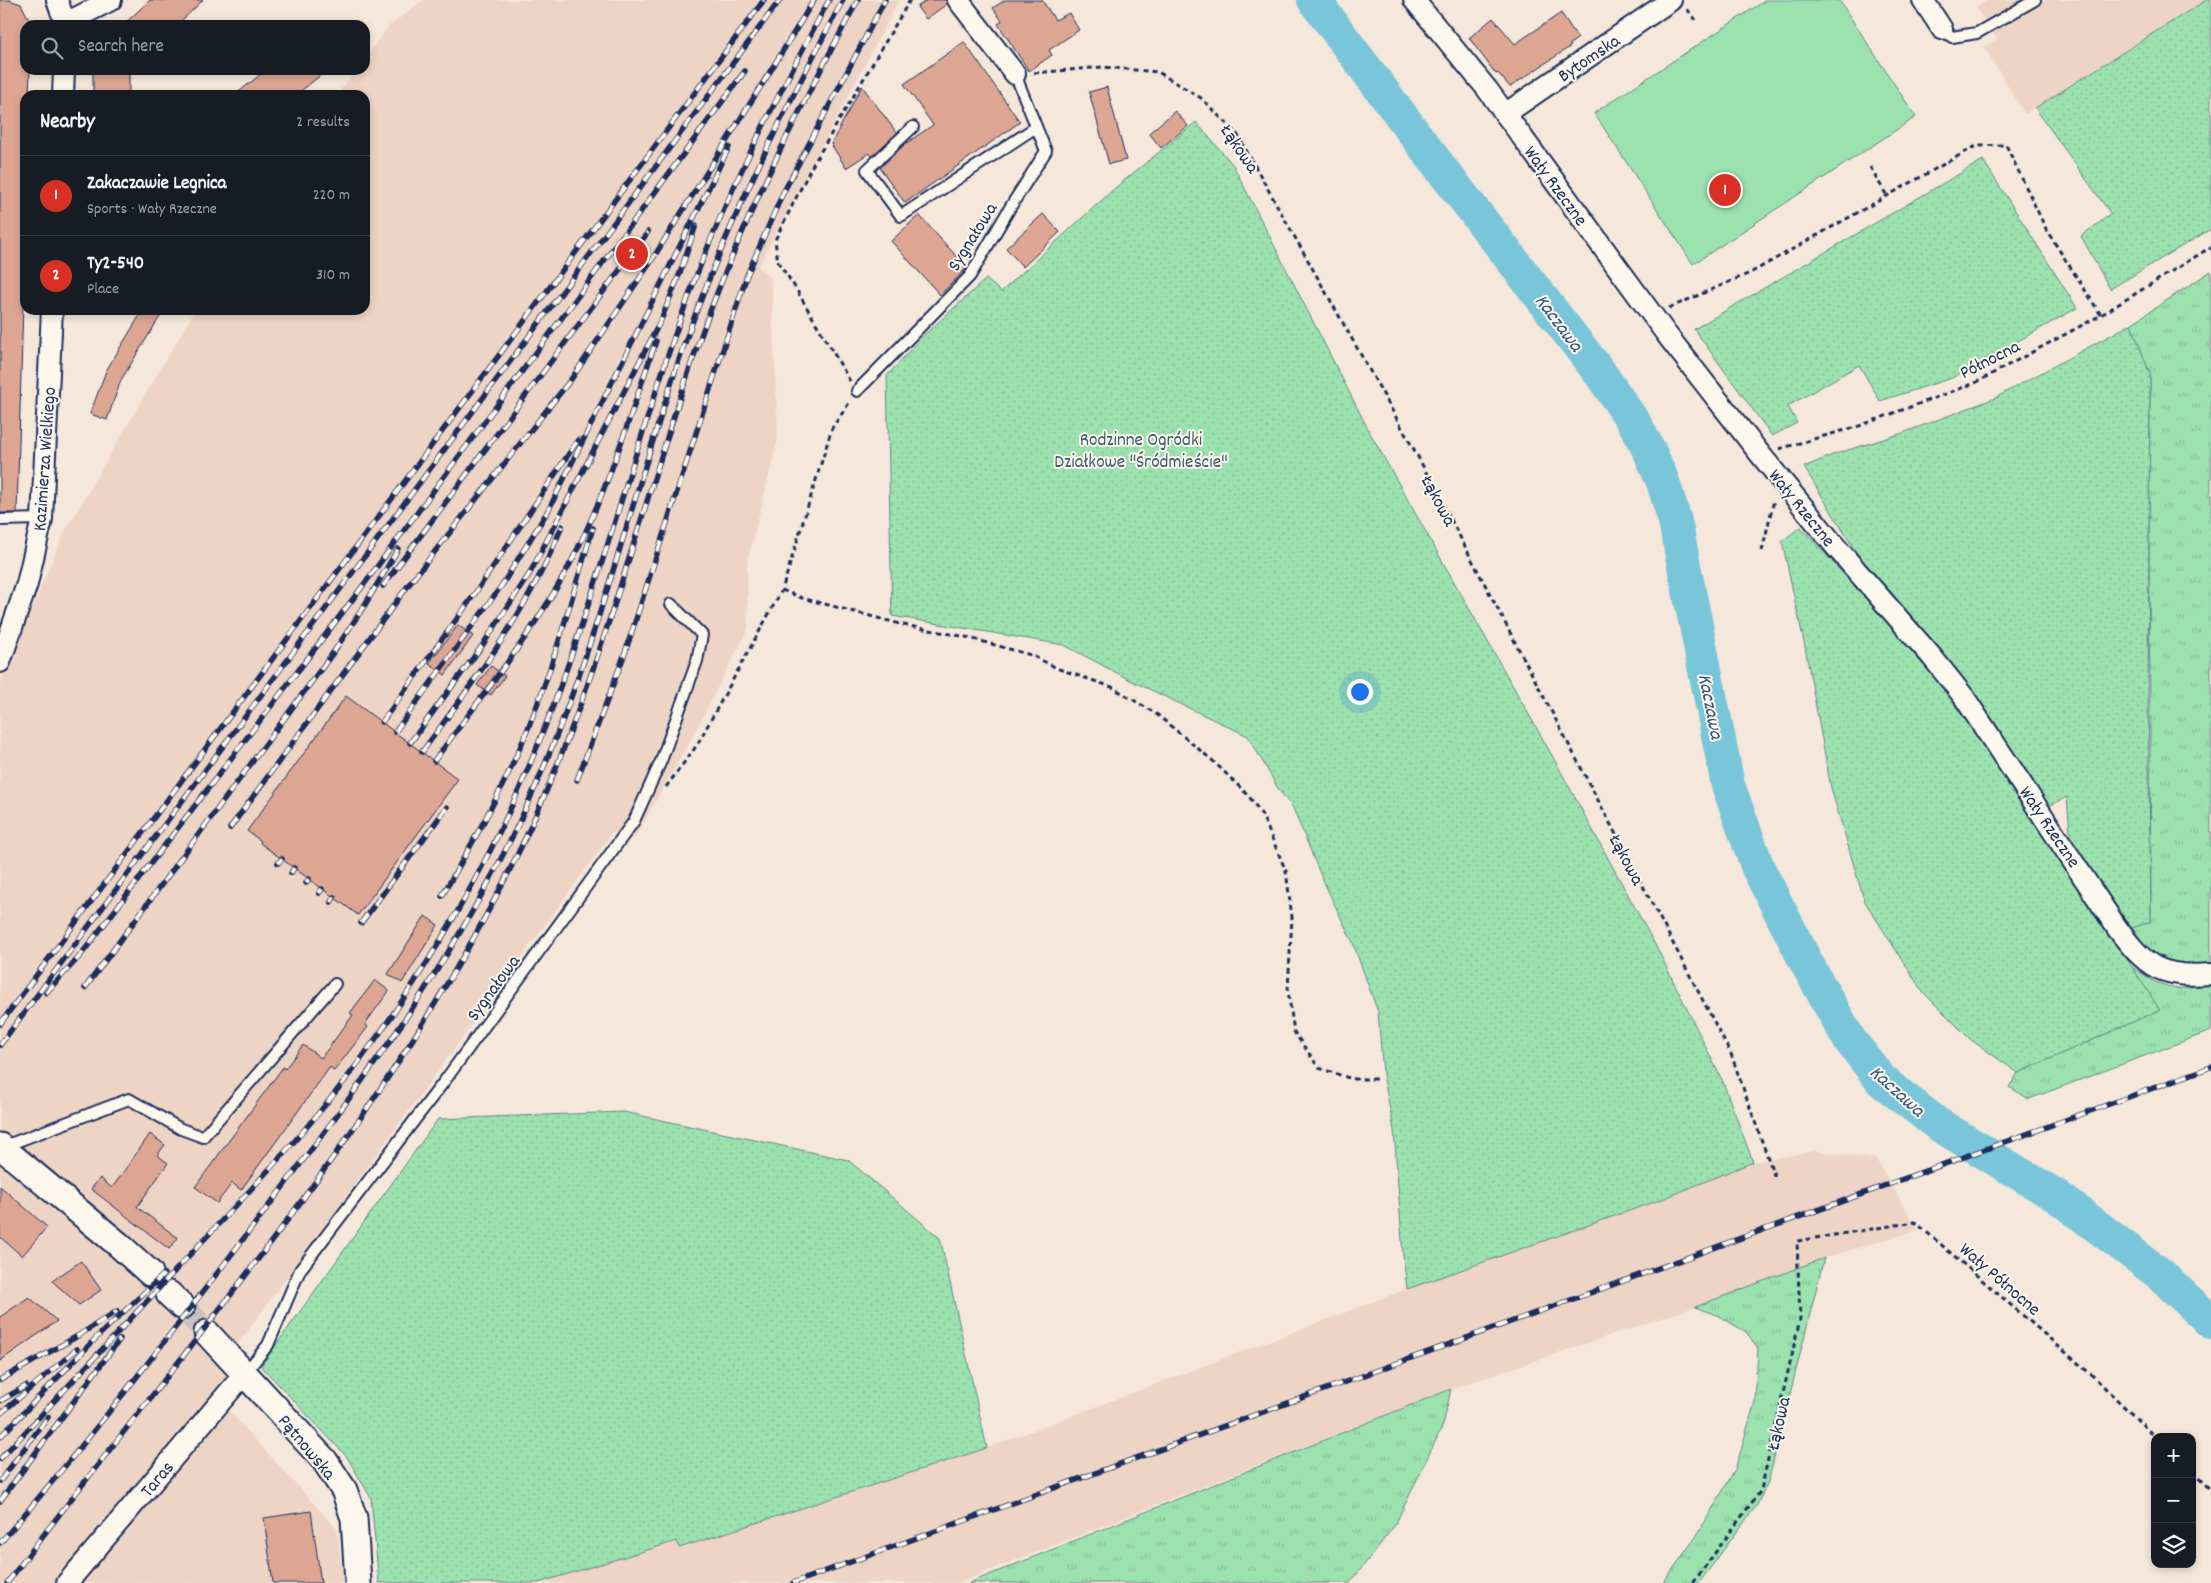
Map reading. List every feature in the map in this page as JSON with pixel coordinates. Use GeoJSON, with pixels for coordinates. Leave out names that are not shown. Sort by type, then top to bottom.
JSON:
{"type":"FeatureCollection","features":[{"type":"Feature","properties":{"kind":"street"},"geometry":{"type":"LineString","coordinates":[[57,0],[64,20]]}},
{"type":"Feature","properties":{"kind":"street"},"geometry":{"type":"LineString","coordinates":[[74,20],[111,0]]}},
{"type":"Feature","properties":{"kind":"street"},"geometry":{"type":"LineString","coordinates":[[958,0],[1015,74]]}},
{"type":"Feature","properties":{"kind":"street","name":"Wały Rzeczne"},"geometry":{"type":"LineString","coordinates":[[1414,0],[1506,114],[1653,315],[1760,454],[1835,546],[1932,657],[1964,697],[2138,955],[2148,964],[2164,971],[2185,974],[2211,974]]}},
{"type":"Feature","properties":{"kind":"street","name":"Bytomska"},"geometry":{"type":"LineString","coordinates":[[1506,114],[1671,0]]}},
{"type":"Feature","properties":{"kind":"street"},"geometry":{"type":"LineString","coordinates":[[1923,0],[1942,29]]}},
{"type":"Feature","properties":{"kind":"street"},"geometry":{"type":"LineString","coordinates":[[63,90],[64,75]]}},
{"type":"Feature","properties":{"kind":"street","name":"Kazimierza Wielkiego"},"geometry":{"type":"LineString","coordinates":[[0,662],[27,584],[42,519],[52,315]]}},
{"type":"Feature","properties":{"kind":"street"},"geometry":{"type":"LineString","coordinates":[[1,1147],[150,1273]]}},
{"type":"Feature","properties":{"kind":"street","name":"Pątnowska"},"geometry":{"type":"LineString","coordinates":[[208,1333],[325,1462],[344,1490],[354,1518],[358,1583]]}},
{"type":"Feature","properties":{"kind":"street","name":"Taras"},"geometry":{"type":"LineString","coordinates":[[68,1583],[245,1373]]}},
{"type":"Feature","properties":{"kind":"lane"},"geometry":{"type":"LineString","coordinates":[[1942,29],[1952,37],[1977,33],[2034,0]]}},
{"type":"Feature","properties":{"kind":"lane","name":"Sygnałowa"},"geometry":{"type":"LineString","coordinates":[[857,391],[970,276],[1011,206],[1046,152],[1015,74]]}},
{"type":"Feature","properties":{"kind":"lane"},"geometry":{"type":"LineString","coordinates":[[913,127],[867,170],[901,216],[1036,127]]}},
{"type":"Feature","properties":{"kind":"lane"},"geometry":{"type":"LineString","coordinates":[[0,520],[42,519]]}},
{"type":"Feature","properties":{"kind":"lane","name":"Sygnałowa"},"geometry":{"type":"LineString","coordinates":[[245,1373],[268,1345],[300,1270],[446,1079],[634,821],[661,761],[697,661],[702,635],[671,604]]}},
{"type":"Feature","properties":{"kind":"lane"},"geometry":{"type":"LineString","coordinates":[[1,1147],[130,1099],[181,1129],[203,1137],[335,984]]}},
{"type":"Feature","properties":{"kind":"path"},"geometry":{"type":"LineString","coordinates":[[664,788],[697,745],[782,590],[832,428],[857,391],[778,262],[775,240],[811,168],[910,0]]}},
{"type":"Feature","properties":{"kind":"path"},"geometry":{"type":"LineString","coordinates":[[1689,11],[1696,20]]}},
{"type":"Feature","properties":{"kind":"path","name":"Łąkowa"},"geometry":{"type":"LineString","coordinates":[[1015,74],[1103,67],[1158,72],[1201,98],[1236,134],[1416,453],[1731,1054],[1775,1178]]}},
{"type":"Feature","properties":{"kind":"path"},"geometry":{"type":"LineString","coordinates":[[1653,315],[1752,272],[1976,146],[2006,145],[2047,231],[2101,315]]}},
{"type":"Feature","properties":{"kind":"path"},"geometry":{"type":"LineString","coordinates":[[1870,167],[1887,196]]}},
{"type":"Feature","properties":{"kind":"path","name":"Północna"},"geometry":{"type":"LineString","coordinates":[[1760,454],[1859,426],[1975,383],[2101,315],[2211,247]]}},
{"type":"Feature","properties":{"kind":"path"},"geometry":{"type":"LineString","coordinates":[[1762,551],[1779,478]]}},
{"type":"Feature","properties":{"kind":"path"},"geometry":{"type":"LineString","coordinates":[[782,590],[802,598],[896,623],[966,637],[1031,655],[1059,669],[1112,687],[1155,714],[1205,754],[1248,795],[1262,816],[1286,871],[1292,917],[1288,990],[1294,1032],[1319,1068],[1352,1079],[1377,1079]]}},
{"type":"Feature","properties":{"kind":"path","name":"Wały Północne"},"geometry":{"type":"LineString","coordinates":[[1797,1241],[1915,1222],[2094,1377],[2151,1433]]}},
{"type":"Feature","properties":{"kind":"path","name":"Łąkowa"},"geometry":{"type":"LineString","coordinates":[[1693,1583],[1761,1490],[1800,1319],[1797,1241]]}},
{"type":"Feature","properties":{"kind":"path"},"geometry":{"type":"LineString","coordinates":[[2196,1476],[2211,1490]]}},
{"type":"Feature","properties":{"kind":"shaded area"},"geometry":{"type":"Polygon","coordinates":[[[423,0],[899,0],[758,267],[771,278],[778,439],[747,563],[748,629],[691,739],[634,839],[613,832],[238,1344],[229,1411],[337,1529],[343,1583],[0,1583],[0,684],[64,533],[192,315],[370,315],[370,90],[341,90],[352,75],[370,75],[370,51],[389,26],[423,0]]]}},
{"type":"Feature","properties":{"kind":"shaded area"},"geometry":{"type":"Polygon","coordinates":[[[1988,0],[2206,0],[2025,114],[1984,47],[1997,39],[1976,8],[1988,0]]]}},
{"type":"Feature","properties":{"kind":"shaded area"},"geometry":{"type":"Polygon","coordinates":[[[1815,1151],[1876,1159],[1918,1230],[1824,1258],[1695,1307],[1451,1389],[958,1583],[538,1583],[677,1541],[679,1548],[987,1448],[1407,1289],[1660,1200],[1753,1162],[1815,1151]]]}},
{"type":"Feature","properties":{"kind":"green space"},"geometry":{"type":"Polygon","coordinates":[[[1766,0],[1839,0],[1916,117],[1693,264],[1594,113],[1766,0]]]}},
{"type":"Feature","properties":{"kind":"green space"},"geometry":{"type":"Polygon","coordinates":[[[2206,0],[2211,0],[2211,229],[2110,289],[2081,236],[2111,214],[2035,108],[2206,0]]]}},
{"type":"Feature","properties":{"kind":"green space","name":"Rodzinne Ogródki Działkowe \"Śródmieście\""},"geometry":{"type":"Polygon","coordinates":[[[1196,122],[1233,165],[1370,433],[1554,759],[1658,950],[1723,1082],[1753,1162],[1660,1200],[1407,1289],[1394,1130],[1383,1074],[1378,1012],[1353,943],[1321,876],[1293,808],[1279,790],[1248,736],[1132,681],[1064,645],[892,616],[887,376],[921,338],[986,279],[1001,292],[1115,188],[1196,122]]]}},
{"type":"Feature","properties":{"kind":"green space"},"geometry":{"type":"Polygon","coordinates":[[[1983,160],[2077,308],[1952,378],[1880,401],[1859,365],[1788,406],[1797,423],[1772,436],[1694,329],[1983,160]]]}},
{"type":"Feature","properties":{"kind":"green space"},"geometry":{"type":"Polygon","coordinates":[[[2211,271],[2211,964],[2184,967],[2163,962],[2154,957],[2127,930],[2151,921],[2150,374],[2131,324],[2211,271]]]}},
{"type":"Feature","properties":{"kind":"green space"},"geometry":{"type":"Polygon","coordinates":[[[2131,324],[2150,374],[2148,691],[2151,921],[2127,930],[2071,844],[2067,797],[2047,807],[2012,750],[1954,670],[1880,586],[1858,555],[1804,467],[1835,454],[1900,434],[1995,398],[2131,324]]]}},
{"type":"Feature","properties":{"kind":"green space"},"geometry":{"type":"Polygon","coordinates":[[[1801,527],[1936,675],[2080,887],[2160,1010],[2018,1073],[1970,1039],[1922,991],[1864,900],[1831,788],[1805,647],[1782,541],[1801,527]]]}},
{"type":"Feature","properties":{"kind":"green space"},"geometry":{"type":"Polygon","coordinates":[[[2132,967],[2155,982],[2176,989],[2211,984],[2211,1031],[2029,1099],[2009,1087],[2018,1073],[2159,1010],[2132,967]]]}},
{"type":"Feature","properties":{"kind":"green space"},"geometry":{"type":"Polygon","coordinates":[[[624,1112],[848,1160],[940,1238],[987,1448],[679,1548],[677,1541],[538,1583],[379,1583],[371,1498],[347,1457],[261,1366],[438,1119],[624,1112]]]}},
{"type":"Feature","properties":{"kind":"green space"},"geometry":{"type":"Polygon","coordinates":[[[1824,1258],[1768,1482],[1757,1505],[1699,1583],[1663,1583],[1696,1537],[1735,1470],[1755,1402],[1758,1348],[1746,1332],[1719,1316],[1695,1307],[1824,1258]]]}},
{"type":"Feature","properties":{"kind":"green space"},"geometry":{"type":"Polygon","coordinates":[[[1451,1389],[1443,1425],[1395,1525],[1350,1583],[969,1583],[1451,1389]]]}},
{"type":"Feature","properties":{"kind":"building"},"geometry":{"type":"Polygon","coordinates":[[[0,0],[9,0],[21,4],[29,20],[20,20],[20,75],[30,75],[29,90],[20,90],[20,315],[23,315],[17,513],[0,513],[0,0]]]}},
{"type":"Feature","properties":{"kind":"building"},"geometry":{"type":"Polygon","coordinates":[[[150,0],[203,0],[182,20],[128,20],[150,0]]]}},
{"type":"Feature","properties":{"kind":"building"},"geometry":{"type":"Polygon","coordinates":[[[927,0],[946,0],[947,4],[926,19],[917,7],[927,0]]]}},
{"type":"Feature","properties":{"kind":"building"},"geometry":{"type":"Polygon","coordinates":[[[1005,0],[1042,0],[1055,20],[1069,13],[1079,30],[1049,50],[1052,55],[1029,71],[998,24],[1002,21],[993,8],[1005,0]]]}},
{"type":"Feature","properties":{"kind":"building"},"geometry":{"type":"Polygon","coordinates":[[[1561,13],[1578,38],[1570,44],[1571,46],[1510,87],[1498,73],[1496,74],[1469,38],[1493,18],[1515,44],[1561,13]]]}},
{"type":"Feature","properties":{"kind":"building"},"geometry":{"type":"Polygon","coordinates":[[[964,42],[1020,122],[905,203],[880,168],[905,144],[933,125],[904,84],[964,42]]]}},
{"type":"Feature","properties":{"kind":"building"},"geometry":{"type":"Polygon","coordinates":[[[93,75],[129,75],[129,90],[93,90],[93,75]]]}},
{"type":"Feature","properties":{"kind":"building"},"geometry":{"type":"Polygon","coordinates":[[[260,75],[321,75],[302,90],[241,90],[260,75]]]}},
{"type":"Feature","properties":{"kind":"building"},"geometry":{"type":"Polygon","coordinates":[[[862,86],[897,133],[872,156],[869,153],[846,168],[831,144],[862,86]]]}},
{"type":"Feature","properties":{"kind":"building"},"geometry":{"type":"Polygon","coordinates":[[[1107,87],[1126,160],[1109,164],[1089,92],[1107,87]]]}},
{"type":"Feature","properties":{"kind":"building"},"geometry":{"type":"Polygon","coordinates":[[[1175,111],[1188,126],[1161,148],[1149,133],[1175,111]]]}},
{"type":"Feature","properties":{"kind":"building"},"geometry":{"type":"Polygon","coordinates":[[[1043,214],[1060,232],[1023,267],[1006,248],[1043,214]]]}},
{"type":"Feature","properties":{"kind":"building"},"geometry":{"type":"Polygon","coordinates":[[[919,215],[967,268],[940,295],[891,241],[919,215]]]}},
{"type":"Feature","properties":{"kind":"building"},"geometry":{"type":"Polygon","coordinates":[[[140,315],[161,315],[121,380],[107,420],[90,414],[106,371],[140,315]]]}},
{"type":"Feature","properties":{"kind":"building"},"geometry":{"type":"Polygon","coordinates":[[[458,625],[473,636],[445,675],[429,663],[458,625]]]}},
{"type":"Feature","properties":{"kind":"building"},"geometry":{"type":"Polygon","coordinates":[[[491,666],[505,676],[491,695],[477,685],[491,666]]]}},
{"type":"Feature","properties":{"kind":"building"},"geometry":{"type":"Polygon","coordinates":[[[346,696],[458,779],[358,915],[260,843],[261,841],[247,831],[346,696]]]}},
{"type":"Feature","properties":{"kind":"building"},"geometry":{"type":"Polygon","coordinates":[[[425,916],[438,925],[402,983],[388,974],[425,916]]]}},
{"type":"Feature","properties":{"kind":"building"},"geometry":{"type":"Polygon","coordinates":[[[375,980],[389,991],[365,1024],[368,1027],[334,1071],[330,1067],[241,1190],[232,1183],[217,1203],[195,1187],[283,1067],[285,1069],[303,1045],[321,1058],[353,1015],[350,1013],[375,980]]]}},
{"type":"Feature","properties":{"kind":"building"},"geometry":{"type":"Polygon","coordinates":[[[150,1134],[165,1145],[157,1155],[168,1163],[137,1207],[178,1238],[169,1249],[91,1189],[100,1178],[112,1188],[150,1134]]]}},
{"type":"Feature","properties":{"kind":"building"},"geometry":{"type":"Polygon","coordinates":[[[0,1186],[47,1227],[22,1256],[0,1237],[0,1186]]]}},
{"type":"Feature","properties":{"kind":"building"},"geometry":{"type":"Polygon","coordinates":[[[81,1261],[101,1290],[79,1305],[52,1281],[81,1261]]]}},
{"type":"Feature","properties":{"kind":"building"},"geometry":{"type":"Polygon","coordinates":[[[29,1297],[57,1321],[0,1361],[0,1317],[29,1297]]]}},
{"type":"Feature","properties":{"kind":"building"},"geometry":{"type":"Polygon","coordinates":[[[311,1511],[321,1583],[273,1583],[264,1518],[311,1511]]]}},
{"type":"Feature","properties":{"kind":"waterway","name":"Kaczawa"},"geometry":{"type":"LineString","coordinates":[[1314,0],[1436,162],[1600,373],[1635,424],[1650,452],[1663,482],[1675,521],[1728,785],[1758,868],[1807,964],[1849,1039],[1882,1081],[1936,1123],[2058,1197],[2160,1274],[2211,1322]]}},
{"type":"Feature","properties":{"kind":"tunnel"},"geometry":{"type":"LineString","coordinates":[[182,1306],[207,1333]]}},
{"type":"Feature","properties":{"kind":"railway"},"geometry":{"type":"LineString","coordinates":[[0,1024],[764,0]]}},
{"type":"Feature","properties":{"kind":"railway"},"geometry":{"type":"LineString","coordinates":[[0,1045],[780,0]]}},
{"type":"Feature","properties":{"kind":"railway"},"geometry":{"type":"LineString","coordinates":[[763,83],[814,0]]}},
{"type":"Feature","properties":{"kind":"railway"},"geometry":{"type":"LineString","coordinates":[[0,1459],[261,1178],[323,1108],[397,1009],[462,903],[491,849],[522,784],[549,717],[596,582],[684,309],[715,229],[750,152],[829,0]]}},
{"type":"Feature","properties":{"kind":"railway"},"geometry":{"type":"LineString","coordinates":[[0,1543],[136,1378],[339,1113],[406,1017],[469,918],[524,812],[570,699],[610,582],[683,348],[718,258],[756,171],[798,85],[843,0]]}},
{"type":"Feature","properties":{"kind":"railway"},"geometry":{"type":"LineString","coordinates":[[7,1583],[283,1226],[349,1134],[412,1040],[470,944],[522,845],[550,783],[575,719],[598,655],[681,394],[719,287],[774,162],[858,0]]}},
{"type":"Feature","properties":{"kind":"railway"},"geometry":{"type":"LineString","coordinates":[[577,780],[625,653],[747,275],[783,193],[885,0]]}},
{"type":"Feature","properties":{"kind":"railway"},"geometry":{"type":"LineString","coordinates":[[46,993],[80,956],[359,591],[745,71]]}},
{"type":"Feature","properties":{"kind":"railway"},"geometry":{"type":"LineString","coordinates":[[230,828],[410,583],[572,378],[650,263],[766,78]]}},
{"type":"Feature","properties":{"kind":"railway"},"geometry":{"type":"LineString","coordinates":[[395,732],[502,585],[549,509],[729,147]]}},
{"type":"Feature","properties":{"kind":"railway"},"geometry":{"type":"LineString","coordinates":[[410,743],[482,646],[530,573],[661,320],[680,273],[696,225]]}},
{"type":"Feature","properties":{"kind":"railway"},"geometry":{"type":"LineString","coordinates":[[383,586],[648,232]]}},
{"type":"Feature","properties":{"kind":"railway"},"geometry":{"type":"LineString","coordinates":[[434,761],[523,640],[570,564],[607,482],[656,341]]}},
{"type":"Feature","properties":{"kind":"railway"},"geometry":{"type":"LineString","coordinates":[[382,722],[474,595],[578,440]]}},
{"type":"Feature","properties":{"kind":"railway"},"geometry":{"type":"LineString","coordinates":[[422,752],[481,671],[517,615],[534,587],[562,526]]}},
{"type":"Feature","properties":{"kind":"railway"},"geometry":{"type":"LineString","coordinates":[[442,896],[498,794],[527,731],[554,656],[593,528]]}},
{"type":"Feature","properties":{"kind":"railway"},"geometry":{"type":"LineString","coordinates":[[85,988],[335,650],[363,608],[398,549]]}},
{"type":"Feature","properties":{"kind":"railway"},"geometry":{"type":"LineString","coordinates":[[361,923],[447,807]]}},
{"type":"Feature","properties":{"kind":"railway"},"geometry":{"type":"LineString","coordinates":[[278,863],[282,859]]}},
{"type":"Feature","properties":{"kind":"railway"},"geometry":{"type":"LineString","coordinates":[[291,873],[294,868]]}},
{"type":"Feature","properties":{"kind":"railway"},"geometry":{"type":"LineString","coordinates":[[306,883],[309,879]]}},
{"type":"Feature","properties":{"kind":"railway"},"geometry":{"type":"LineString","coordinates":[[319,893],[322,889]]}},
{"type":"Feature","properties":{"kind":"railway"},"geometry":{"type":"LineString","coordinates":[[331,902],[334,897]]}},
{"type":"Feature","properties":{"kind":"railway"},"geometry":{"type":"LineString","coordinates":[[793,1583],[2211,1067]]}},
{"type":"Feature","properties":{"kind":"railway"},"geometry":{"type":"LineString","coordinates":[[0,1437],[98,1336],[164,1274]]}},
{"type":"Feature","properties":{"kind":"railway"},"geometry":{"type":"LineString","coordinates":[[0,1380],[76,1337],[117,1311]]}},
{"type":"Feature","properties":{"kind":"railway"},"geometry":{"type":"LineString","coordinates":[[0,1501],[120,1339]]}},
{"type":"Feature","properties":{"kind":"railway"},"geometry":{"type":"LineString","coordinates":[[0,1414],[77,1349]]}},
{"type":"Feature","properties":{"kind":"railway"},"geometry":{"type":"LineString","coordinates":[[0,1401],[26,1386]]}},
{"type":"Feature","properties":{"kind":"railway"},"geometry":{"type":"LineString","coordinates":[[0,1481],[48,1417]]}},
{"type":"Feature","properties":{"kind":"place","name":"Zakaczawie Legnica"},"geometry":{"type":"Point","coordinates":[1725,190]}},
{"type":"Feature","properties":{"kind":"place","name":"Ty2-540"},"geometry":{"type":"Point","coordinates":[632,254]}}]}
